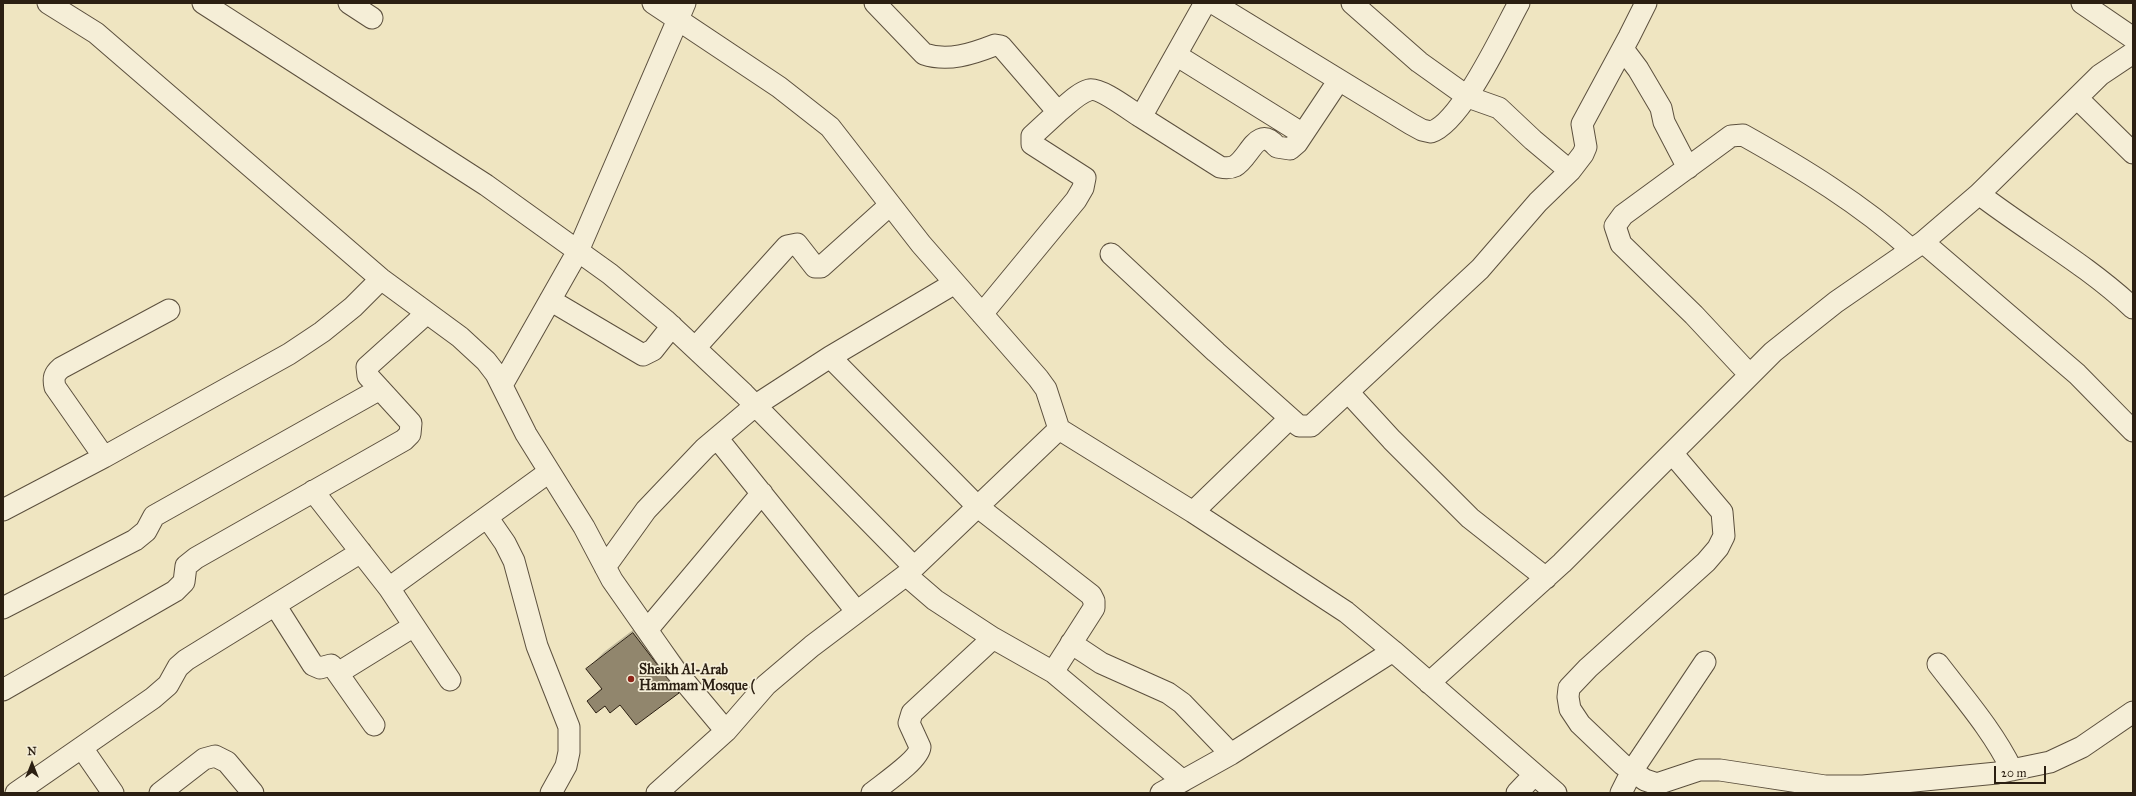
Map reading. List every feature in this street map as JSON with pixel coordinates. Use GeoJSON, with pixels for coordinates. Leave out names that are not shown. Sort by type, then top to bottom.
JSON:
{"type":"FeatureCollection","features":[{"type":"Feature","properties":{"kind":"street"},"geometry":{"type":"LineString","coordinates":[[48,3],[96,33],[382,280],[460,337],[486,361],[502,385],[526,434],[584,527],[612,580],[675,670],[726,731]]}},
{"type":"Feature","properties":{"kind":"street"},"geometry":{"type":"LineString","coordinates":[[203,3],[486,185],[610,274],[672,326],[756,405],[935,600],[993,638],[1053,672],[1183,781]]}},
{"type":"Feature","properties":{"kind":"street"},"geometry":{"type":"LineString","coordinates":[[350,3],[372,18]]}},
{"type":"Feature","properties":{"kind":"street"},"geometry":{"type":"LineString","coordinates":[[653,3],[681,11],[830,127],[890,205],[1046,389],[1059,429],[1194,512],[1346,612],[1556,793]]}},
{"type":"Feature","properties":{"kind":"street"},"geometry":{"type":"LineString","coordinates":[[875,3],[924,54],[950,58],[995,45],[1000,46],[1058,112]]}},
{"type":"Feature","properties":{"kind":"street"},"geometry":{"type":"LineString","coordinates":[[1141,117],[1205,3]]}},
{"type":"Feature","properties":{"kind":"street"},"geometry":{"type":"LineString","coordinates":[[1213,3],[1411,124],[1422,130],[1431,132],[1441,126],[1468,97],[1519,3]]}},
{"type":"Feature","properties":{"kind":"street"},"geometry":{"type":"LineString","coordinates":[[1352,3],[1419,62],[1468,97],[1499,108],[1533,140],[1570,171]]}},
{"type":"Feature","properties":{"kind":"street"},"geometry":{"type":"LineString","coordinates":[[1111,254],[1216,352],[1299,426],[1311,426],[1480,269],[1538,202],[1570,171],[1584,154],[1586,147],[1582,124],[1646,3]]}},
{"type":"Feature","properties":{"kind":"street"},"geometry":{"type":"LineString","coordinates":[[2082,3],[2133,38]]}},
{"type":"Feature","properties":{"kind":"street"},"geometry":{"type":"LineString","coordinates":[[502,385],[578,251],[681,11]]}},
{"type":"Feature","properties":{"kind":"street"},"geometry":{"type":"LineString","coordinates":[[1623,49],[1638,69],[1661,108],[1664,122],[1688,168]]}},
{"type":"Feature","properties":{"kind":"street"},"geometry":{"type":"LineString","coordinates":[[1429,683],[1546,578],[1773,352],[1806,324],[1917,246],[1979,194],[2060,114],[2078,99],[2100,75],[2133,53]]}},
{"type":"Feature","properties":{"kind":"street"},"geometry":{"type":"LineString","coordinates":[[1176,55],[1303,134]]}},
{"type":"Feature","properties":{"kind":"street"},"geometry":{"type":"LineString","coordinates":[[982,314],[1076,200],[1083,188],[1085,178],[1080,173],[1034,147],[1031,141],[1032,136],[1058,112],[1085,93],[1094,90],[1104,94],[1220,167],[1236,166],[1257,140],[1263,139],[1273,142],[1277,147],[1290,149],[1303,134],[1339,80]]}},
{"type":"Feature","properties":{"kind":"street"},"geometry":{"type":"LineString","coordinates":[[2078,99],[2133,153]]}},
{"type":"Feature","properties":{"kind":"street"},"geometry":{"type":"LineString","coordinates":[[1750,375],[1694,315],[1621,244],[1615,226],[1618,221],[1731,136],[1743,136],[1852,202],[1886,227],[1917,246],[2077,374],[2133,431]]}},
{"type":"Feature","properties":{"kind":"street"},"geometry":{"type":"LineString","coordinates":[[1979,194],[2006,215],[2078,262],[2133,308]]}},
{"type":"Feature","properties":{"kind":"street"},"geometry":{"type":"LineString","coordinates":[[695,348],[787,246],[797,244],[815,267],[821,267],[890,205]]}},
{"type":"Feature","properties":{"kind":"street"},"geometry":{"type":"LineString","coordinates":[[3,510],[104,457],[289,354],[328,327],[353,307],[382,280]]}},
{"type":"Feature","properties":{"kind":"street"},"geometry":{"type":"LineString","coordinates":[[605,567],[646,510],[704,448],[756,405],[830,357],[955,283]]}},
{"type":"Feature","properties":{"kind":"street"},"geometry":{"type":"LineString","coordinates":[[550,300],[643,355],[653,350],[672,326]]}},
{"type":"Feature","properties":{"kind":"street"},"geometry":{"type":"LineString","coordinates":[[104,457],[55,387],[54,380],[56,373],[61,368],[169,310]]}},
{"type":"Feature","properties":{"kind":"street"},"geometry":{"type":"LineString","coordinates":[[3,690],[175,591],[184,582],[184,572],[190,562],[404,440],[410,434],[411,423],[368,376],[367,367],[427,313]]}},
{"type":"Feature","properties":{"kind":"street"},"geometry":{"type":"LineString","coordinates":[[830,357],[978,508],[1091,595],[1094,601],[1094,608],[1053,672]]}},
{"type":"Feature","properties":{"kind":"street"},"geometry":{"type":"LineString","coordinates":[[3,608],[135,540],[146,531],[154,516],[380,389]]}},
{"type":"Feature","properties":{"kind":"street"},"geometry":{"type":"LineString","coordinates":[[1348,392],[1392,440],[1470,518],[1546,578]]}},
{"type":"Feature","properties":{"kind":"street"},"geometry":{"type":"LineString","coordinates":[[1194,512],[1290,418]]}},
{"type":"Feature","properties":{"kind":"street"},"geometry":{"type":"LineString","coordinates":[[657,793],[726,731],[766,685],[910,571],[978,508],[1059,429]]}},
{"type":"Feature","properties":{"kind":"street"},"geometry":{"type":"LineString","coordinates":[[717,438],[858,612]]}},
{"type":"Feature","properties":{"kind":"street"},"geometry":{"type":"LineString","coordinates":[[1672,453],[1722,512],[1724,536],[1718,548],[1706,562],[1588,668],[1570,688],[1568,697],[1570,709],[1580,724],[1632,771],[1645,780],[1658,784],[1698,770],[1720,770],[1825,786],[1863,786],[2012,770],[2050,762],[2082,747],[2133,712]]}},
{"type":"Feature","properties":{"kind":"street"},"geometry":{"type":"LineString","coordinates":[[389,588],[549,472]]}},
{"type":"Feature","properties":{"kind":"street"},"geometry":{"type":"LineString","coordinates":[[313,491],[389,588],[450,680]]}},
{"type":"Feature","properties":{"kind":"street"},"geometry":{"type":"LineString","coordinates":[[647,630],[762,493]]}},
{"type":"Feature","properties":{"kind":"street"},"geometry":{"type":"LineString","coordinates":[[487,517],[505,543],[514,561],[537,646],[569,727],[569,752],[566,766],[551,793]]}},
{"type":"Feature","properties":{"kind":"street"},"geometry":{"type":"LineString","coordinates":[[16,793],[160,692],[168,685],[178,667],[186,660],[361,552]]}},
{"type":"Feature","properties":{"kind":"street"},"geometry":{"type":"LineString","coordinates":[[275,605],[314,665],[320,668],[331,665],[374,724]]}},
{"type":"Feature","properties":{"kind":"street"},"geometry":{"type":"LineString","coordinates":[[338,673],[414,626]]}},
{"type":"Feature","properties":{"kind":"street"},"geometry":{"type":"LineString","coordinates":[[872,793],[920,751],[920,747],[909,723],[912,713],[993,638]]}},
{"type":"Feature","properties":{"kind":"street"},"geometry":{"type":"LineString","coordinates":[[1071,643],[1100,663],[1168,693],[1182,703],[1231,754]]}},
{"type":"Feature","properties":{"kind":"street"},"geometry":{"type":"LineString","coordinates":[[1161,793],[1231,754],[1393,651]]}},
{"type":"Feature","properties":{"kind":"street"},"geometry":{"type":"LineString","coordinates":[[1621,793],[1632,771],[1705,662]]}},
{"type":"Feature","properties":{"kind":"street"},"geometry":{"type":"LineString","coordinates":[[1938,664],[1989,731],[2003,752],[2012,770]]}},
{"type":"Feature","properties":{"kind":"street"},"geometry":{"type":"LineString","coordinates":[[82,748],[113,793]]}},
{"type":"Feature","properties":{"kind":"street"},"geometry":{"type":"LineString","coordinates":[[160,793],[204,759],[215,756],[227,762],[253,793]]}},
{"type":"Feature","properties":{"kind":"street"},"geometry":{"type":"LineString","coordinates":[[1517,793],[1534,775]]}},
{"type":"Feature","properties":{"kind":"building","name":"Sheikh Al-Arab Hammam Mosque ("},"geometry":{"type":"Polygon","coordinates":[[[633,633],[679,693],[636,725],[620,705],[610,713],[605,706],[596,713],[587,701],[602,689],[586,669],[633,633]]]}},
{"type":"Feature","properties":{"kind":"place","name":"Sheikh Al-Arab Hammam Mosque ("},"geometry":{"type":"Point","coordinates":[631,679]}}]}
